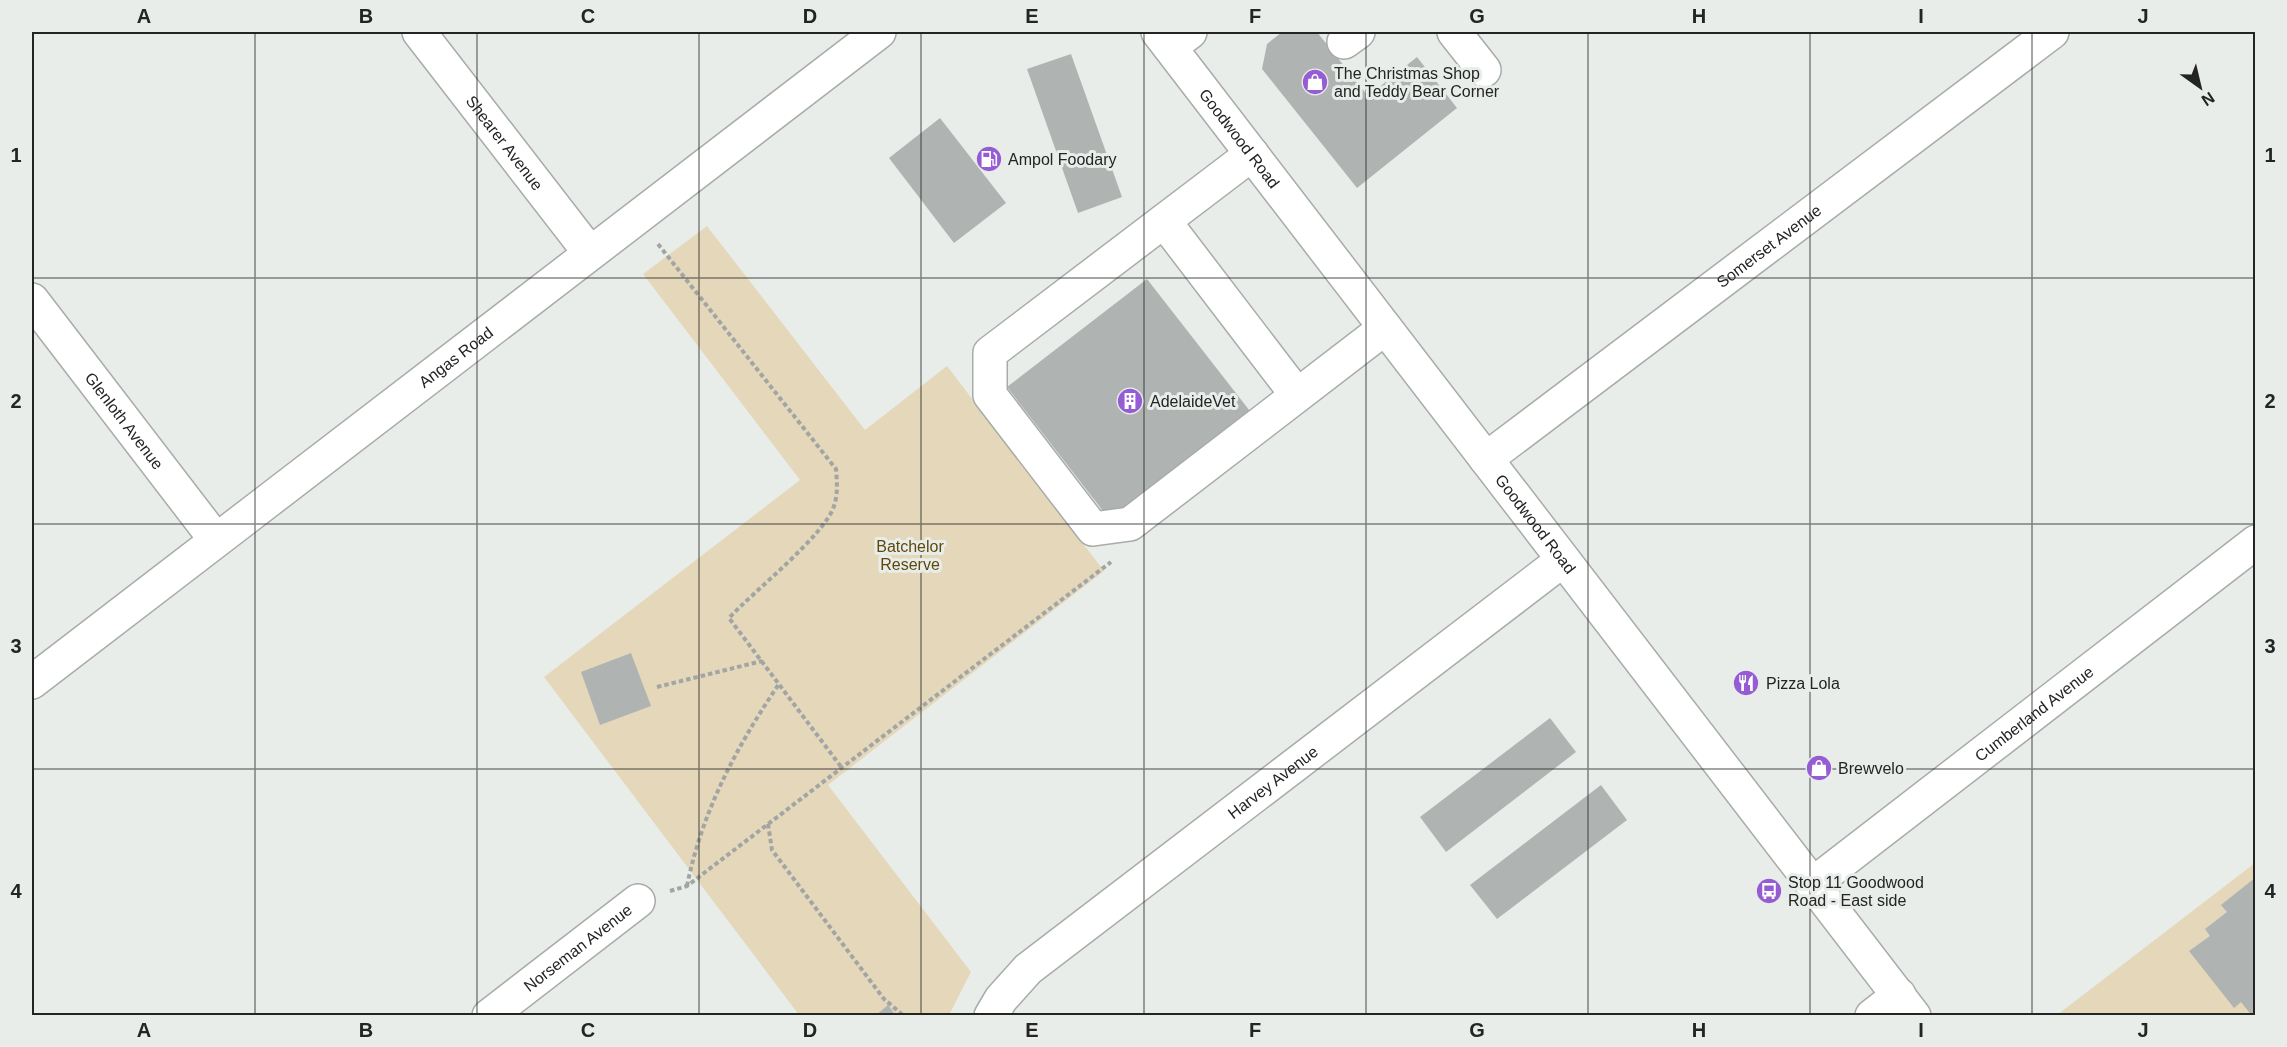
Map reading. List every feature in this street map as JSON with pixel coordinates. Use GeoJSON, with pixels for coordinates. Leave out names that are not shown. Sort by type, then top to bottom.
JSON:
{"type":"FeatureCollection","features":[{"type":"Feature","properties":{"kind":"street","name":"Shearer Avenue"},"geometry":{"type":"LineString","coordinates":[[419,32],[590,253]]}},
{"type":"Feature","properties":{"kind":"street","name":"Angas Road"},"geometry":{"type":"LineString","coordinates":[[32,682],[879,32]]}},
{"type":"Feature","properties":{"kind":"street"},"geometry":{"type":"LineString","coordinates":[[1454,32],[1484,70]]}},
{"type":"Feature","properties":{"kind":"street","name":"Somerset Avenue"},"geometry":{"type":"LineString","coordinates":[[1486,459],[2052,32]]}},
{"type":"Feature","properties":{"kind":"street","name":"Goodwood Road"},"geometry":{"type":"LineString","coordinates":[[1173,37],[1252,154],[1906,1005]]}},
{"type":"Feature","properties":{"kind":"street"},"geometry":{"type":"LineString","coordinates":[[1252,154],[990,353],[990,395],[1003,413],[1093,529],[1130,524],[1385,328]]}},
{"type":"Feature","properties":{"kind":"street"},"geometry":{"type":"LineString","coordinates":[[1164,221],[1297,395]]}},
{"type":"Feature","properties":{"kind":"street","name":"Glenloth Avenue"},"geometry":{"type":"LineString","coordinates":[[32,300],[216,540]]}},
{"type":"Feature","properties":{"kind":"street","name":"Cumberland Avenue"},"geometry":{"type":"LineString","coordinates":[[1813,884],[2256,542]]}},
{"type":"Feature","properties":{"kind":"street","name":"Harvey Avenue"},"geometry":{"type":"LineString","coordinates":[[991,1016],[1001,999],[1028,969],[1563,560]]}},
{"type":"Feature","properties":{"kind":"street","name":"Norseman Avenue"},"geometry":{"type":"LineString","coordinates":[[489,1016],[528,1004],[638,901]]}},
{"type":"Feature","properties":{"kind":"street"},"geometry":{"type":"LineString","coordinates":[[1872,1016],[1906,1005]]}},
{"type":"Feature","properties":{"kind":"path"},"geometry":{"type":"LineString","coordinates":[[637,218],[836,469],[838,490],[834,508],[813,538],[729,618],[842,768]]}},
{"type":"Feature","properties":{"kind":"path"},"geometry":{"type":"LineString","coordinates":[[638,901],[687,885],[1117,558]]}},
{"type":"Feature","properties":{"kind":"path"},"geometry":{"type":"LineString","coordinates":[[657,687],[762,661]]}},
{"type":"Feature","properties":{"kind":"path"},"geometry":{"type":"LineString","coordinates":[[687,885],[695,847],[705,818],[744,736],[779,684]]}},
{"type":"Feature","properties":{"kind":"path"},"geometry":{"type":"LineString","coordinates":[[768,824],[772,850],[884,999],[904,1016]]}},
{"type":"Feature","properties":{"kind":"green space","name":"Batchelor Reserve"},"geometry":{"type":"Polygon","coordinates":[[[707,226],[865,430],[947,366],[1104,571],[828,785],[971,972],[949,1015],[799,1015],[544,677],[800,480],[643,274],[707,226]]]}},
{"type":"Feature","properties":{"kind":"green space"},"geometry":{"type":"Polygon","coordinates":[[[2255,863],[2255,1015],[2057,1015],[2255,863]]]}},
{"type":"Feature","properties":{"kind":"building"},"geometry":{"type":"Polygon","coordinates":[[[1282,32],[1317,32],[1368,96],[1417,57],[1457,108],[1357,188],[1262,69],[1267,44],[1282,32]]]}},
{"type":"Feature","properties":{"kind":"building"},"geometry":{"type":"Polygon","coordinates":[[[1071,54],[1122,197],[1078,213],[1027,69],[1071,54]]]}},
{"type":"Feature","properties":{"kind":"building"},"geometry":{"type":"Polygon","coordinates":[[[940,118],[1006,203],[954,243],[889,158],[940,118]]]}},
{"type":"Feature","properties":{"kind":"building","name":"AdelaideVet"},"geometry":{"type":"Polygon","coordinates":[[[1147,279],[1253,415],[1113,524],[1007,387],[1147,279]]]}},
{"type":"Feature","properties":{"kind":"building"},"geometry":{"type":"Polygon","coordinates":[[[631,653],[651,706],[600,725],[581,672],[631,653]]]}},
{"type":"Feature","properties":{"kind":"building"},"geometry":{"type":"Polygon","coordinates":[[[1550,718],[1576,752],[1446,852],[1420,817],[1550,718]]]}},
{"type":"Feature","properties":{"kind":"building"},"geometry":{"type":"Polygon","coordinates":[[[1601,785],[1627,820],[1497,919],[1470,885],[1601,785]]]}},
{"type":"Feature","properties":{"kind":"building"},"geometry":{"type":"Polygon","coordinates":[[[2256,877],[2256,1016],[2252,1016],[2241,1002],[2234,1008],[2189,951],[2210,936],[2205,929],[2227,912],[2221,905],[2256,877]]]}},
{"type":"Feature","properties":{"kind":"building"},"geometry":{"type":"Polygon","coordinates":[[[888,1005],[896,1016],[875,1016],[888,1005]]]}},
{"type":"Feature","properties":{"kind":"place","name":"The Christmas Shop and Teddy Bear Corner"},"geometry":{"type":"Point","coordinates":[1315,82]}},
{"type":"Feature","properties":{"kind":"place","name":"Ampol Foodary"},"geometry":{"type":"Point","coordinates":[989,159]}},
{"type":"Feature","properties":{"kind":"place","name":"AdelaideVet"},"geometry":{"type":"Point","coordinates":[1130,401]}},
{"type":"Feature","properties":{"kind":"place","name":"Pizza Lola"},"geometry":{"type":"Point","coordinates":[1746,683]}},
{"type":"Feature","properties":{"kind":"place","name":"Brewvelo"},"geometry":{"type":"Point","coordinates":[1819,768]}},
{"type":"Feature","properties":{"kind":"place","name":"Stop 11 Goodwood Road - East side"},"geometry":{"type":"Point","coordinates":[1769,891]}}]}
